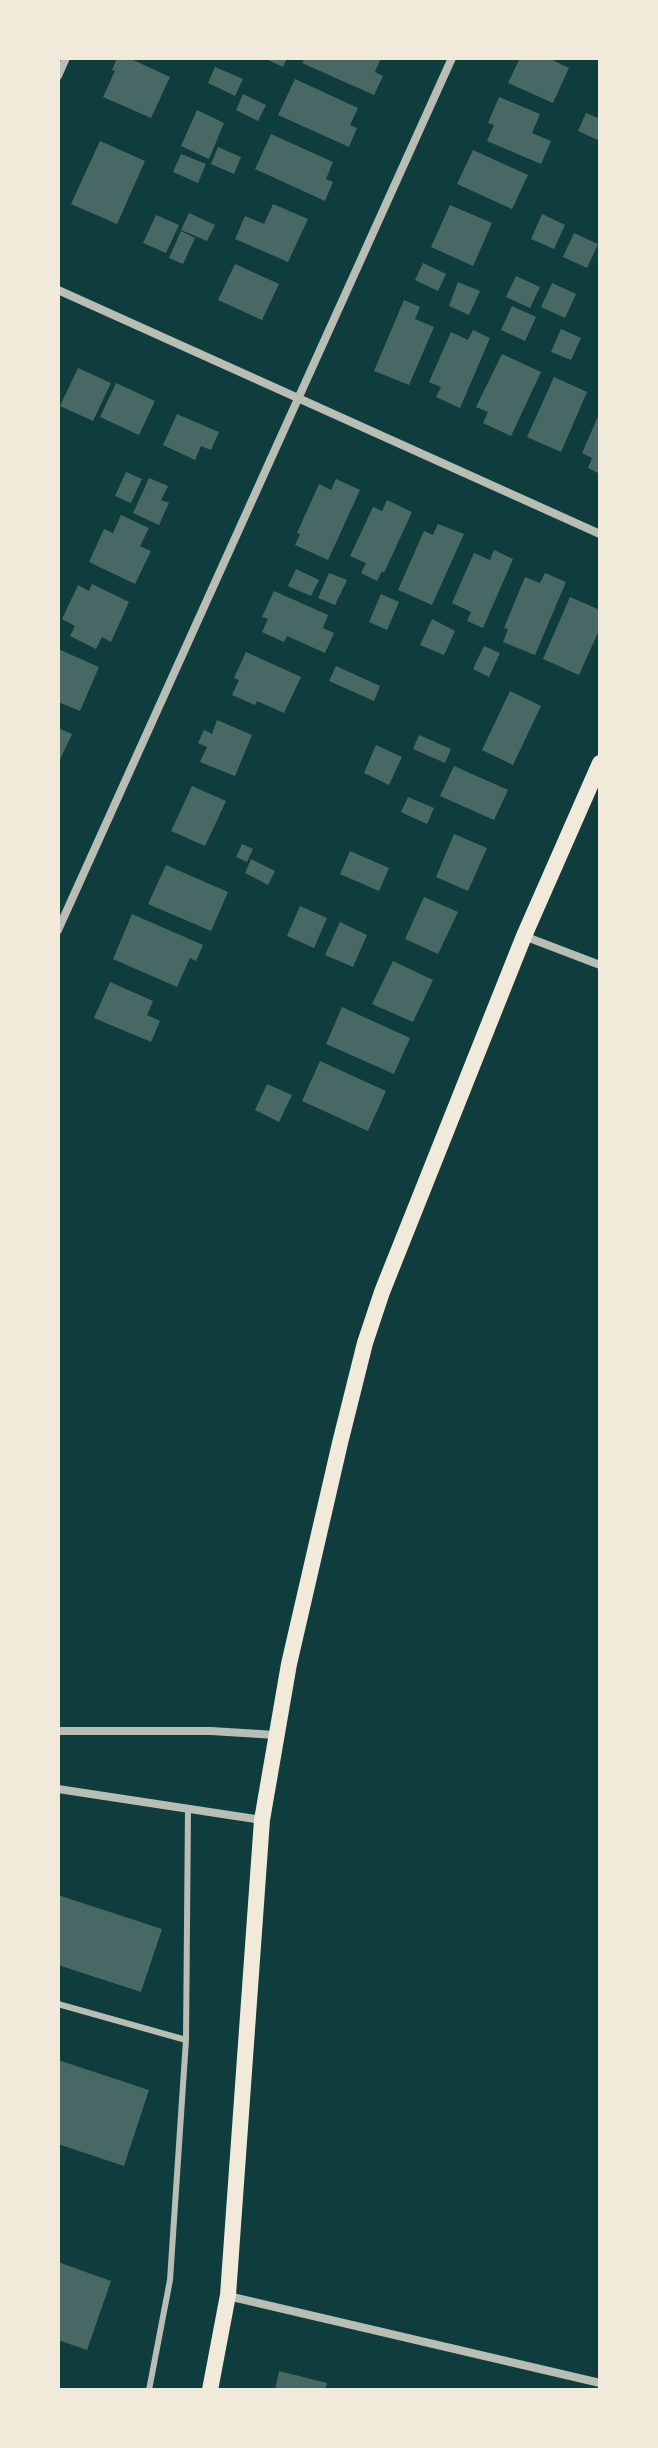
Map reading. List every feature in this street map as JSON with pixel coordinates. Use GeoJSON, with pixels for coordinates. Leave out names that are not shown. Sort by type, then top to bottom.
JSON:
{"type":"FeatureCollection","features":[{"type":"Feature","properties":{"kind":"main road"},"geometry":{"type":"LineString","coordinates":[[210,2390],[228,2295],[262,1820],[289,1664],[365,1343],[399,1249],[524,936],[600,763]]}},
{"type":"Feature","properties":{"kind":"street"},"geometry":{"type":"LineString","coordinates":[[58,76],[66,58]]}},
{"type":"Feature","properties":{"kind":"street"},"geometry":{"type":"LineString","coordinates":[[58,930],[452,58]]}},
{"type":"Feature","properties":{"kind":"street"},"geometry":{"type":"LineString","coordinates":[[58,290],[600,534]]}},
{"type":"Feature","properties":{"kind":"street"},"geometry":{"type":"LineString","coordinates":[[524,936],[600,965]]}},
{"type":"Feature","properties":{"kind":"street"},"geometry":{"type":"LineString","coordinates":[[58,1731],[211,1731],[277,1735]]}},
{"type":"Feature","properties":{"kind":"street"},"geometry":{"type":"LineString","coordinates":[[58,1789],[262,1820]]}},
{"type":"Feature","properties":{"kind":"street"},"geometry":{"type":"LineString","coordinates":[[228,2295],[600,2383]]}},
{"type":"Feature","properties":{"kind":"lane"},"geometry":{"type":"LineString","coordinates":[[149,2390],[170,2280],[186,2040],[188,1809]]}},
{"type":"Feature","properties":{"kind":"lane"},"geometry":{"type":"LineString","coordinates":[[58,2004],[186,2040]]}},
{"type":"Feature","properties":{"kind":"building"},"geometry":{"type":"Polygon","coordinates":[[[117,58],[129,58],[170,77],[151,118],[103,97],[115,71],[112,70],[117,58]]]}},
{"type":"Feature","properties":{"kind":"building"},"geometry":{"type":"Polygon","coordinates":[[[264,58],[287,58],[283,67],[264,58]]]}},
{"type":"Feature","properties":{"kind":"building"},"geometry":{"type":"Polygon","coordinates":[[[305,58],[381,58],[375,72],[383,76],[374,95],[302,63],[305,58]]]}},
{"type":"Feature","properties":{"kind":"building"},"geometry":{"type":"Polygon","coordinates":[[[520,58],[548,58],[569,68],[553,103],[508,83],[520,58]]]}},
{"type":"Feature","properties":{"kind":"building"},"geometry":{"type":"Polygon","coordinates":[[[215,67],[243,79],[235,96],[208,83],[215,67]]]}},
{"type":"Feature","properties":{"kind":"building"},"geometry":{"type":"Polygon","coordinates":[[[295,79],[358,108],[350,125],[357,128],[349,147],[278,115],[295,79]]]}},
{"type":"Feature","properties":{"kind":"building"},"geometry":{"type":"Polygon","coordinates":[[[243,94],[266,105],[258,121],[236,110],[243,94]]]}},
{"type":"Feature","properties":{"kind":"building"},"geometry":{"type":"Polygon","coordinates":[[[499,97],[540,114],[532,133],[551,141],[541,164],[487,141],[494,125],[488,123],[499,97]]]}},
{"type":"Feature","properties":{"kind":"building"},"geometry":{"type":"Polygon","coordinates":[[[197,110],[224,123],[209,159],[181,146],[197,110]]]}},
{"type":"Feature","properties":{"kind":"building"},"geometry":{"type":"Polygon","coordinates":[[[586,113],[600,119],[600,141],[578,131],[586,113]]]}},
{"type":"Feature","properties":{"kind":"building"},"geometry":{"type":"Polygon","coordinates":[[[271,134],[333,162],[326,179],[333,182],[325,201],[255,169],[271,134]]]}},
{"type":"Feature","properties":{"kind":"building"},"geometry":{"type":"Polygon","coordinates":[[[100,141],[145,161],[117,224],[71,204],[100,141]]]}},
{"type":"Feature","properties":{"kind":"building"},"geometry":{"type":"Polygon","coordinates":[[[218,147],[241,157],[234,174],[211,164],[218,147]]]}},
{"type":"Feature","properties":{"kind":"building"},"geometry":{"type":"Polygon","coordinates":[[[473,150],[528,175],[512,209],[457,184],[473,150]]]}},
{"type":"Feature","properties":{"kind":"building"},"geometry":{"type":"Polygon","coordinates":[[[181,154],[206,164],[198,183],[173,172],[181,154]]]}},
{"type":"Feature","properties":{"kind":"building"},"geometry":{"type":"Polygon","coordinates":[[[273,204],[308,219],[288,262],[235,239],[245,216],[264,224],[273,204]]]}},
{"type":"Feature","properties":{"kind":"building"},"geometry":{"type":"Polygon","coordinates":[[[450,205],[492,223],[473,266],[431,247],[450,205]]]}},
{"type":"Feature","properties":{"kind":"building"},"geometry":{"type":"Polygon","coordinates":[[[189,213],[215,225],[207,241],[181,230],[189,213]]]}},
{"type":"Feature","properties":{"kind":"building"},"geometry":{"type":"Polygon","coordinates":[[[542,214],[565,225],[554,249],[531,239],[542,214]]]}},
{"type":"Feature","properties":{"kind":"building"},"geometry":{"type":"Polygon","coordinates":[[[156,215],[179,225],[166,253],[143,243],[156,215]]]}},
{"type":"Feature","properties":{"kind":"building"},"geometry":{"type":"Polygon","coordinates":[[[181,231],[195,238],[183,264],[169,258],[181,231]]]}},
{"type":"Feature","properties":{"kind":"building"},"geometry":{"type":"Polygon","coordinates":[[[574,233],[598,244],[587,268],[563,257],[574,233]]]}},
{"type":"Feature","properties":{"kind":"building"},"geometry":{"type":"Polygon","coordinates":[[[423,263],[446,274],[438,291],[415,280],[423,263]]]}},
{"type":"Feature","properties":{"kind":"building"},"geometry":{"type":"Polygon","coordinates":[[[235,264],[279,284],[262,320],[218,300],[235,264]]]}},
{"type":"Feature","properties":{"kind":"building"},"geometry":{"type":"Polygon","coordinates":[[[516,276],[540,287],[530,308],[506,297],[516,276]]]}},
{"type":"Feature","properties":{"kind":"building"},"geometry":{"type":"Polygon","coordinates":[[[458,282],[480,291],[469,315],[449,306],[458,282]]]}},
{"type":"Feature","properties":{"kind":"building"},"geometry":{"type":"Polygon","coordinates":[[[552,283],[576,294],[565,318],[541,307],[552,283]]]}},
{"type":"Feature","properties":{"kind":"building"},"geometry":{"type":"Polygon","coordinates":[[[404,300],[420,307],[415,319],[434,327],[409,385],[374,371],[404,300]]]}},
{"type":"Feature","properties":{"kind":"building"},"geometry":{"type":"Polygon","coordinates":[[[512,306],[536,317],[525,341],[501,330],[512,306]]]}},
{"type":"Feature","properties":{"kind":"building"},"geometry":{"type":"Polygon","coordinates":[[[561,329],[581,338],[571,360],[551,352],[561,329]]]}},
{"type":"Feature","properties":{"kind":"building"},"geometry":{"type":"Polygon","coordinates":[[[473,330],[490,338],[460,408],[436,397],[441,387],[429,382],[451,332],[468,340],[473,330]]]}},
{"type":"Feature","properties":{"kind":"building"},"geometry":{"type":"Polygon","coordinates":[[[502,354],[541,372],[511,436],[483,423],[488,412],[476,407],[502,354]]]}},
{"type":"Feature","properties":{"kind":"building"},"geometry":{"type":"Polygon","coordinates":[[[78,368],[111,383],[93,421],[60,406],[78,368]]]}},
{"type":"Feature","properties":{"kind":"building"},"geometry":{"type":"Polygon","coordinates":[[[554,377],[587,392],[561,452],[527,437],[554,377]]]}},
{"type":"Feature","properties":{"kind":"building"},"geometry":{"type":"Polygon","coordinates":[[[116,383],[155,401],[139,435],[100,417],[116,383]]]}},
{"type":"Feature","properties":{"kind":"building"},"geometry":{"type":"Polygon","coordinates":[[[600,412],[600,474],[588,468],[592,458],[582,453],[600,412]]]}},
{"type":"Feature","properties":{"kind":"building"},"geometry":{"type":"Polygon","coordinates":[[[177,414],[219,432],[211,450],[201,446],[195,460],[163,445],[177,414]]]}},
{"type":"Feature","properties":{"kind":"building"},"geometry":{"type":"Polygon","coordinates":[[[126,472],[142,479],[131,503],[115,496],[126,472]]]}},
{"type":"Feature","properties":{"kind":"building"},"geometry":{"type":"Polygon","coordinates":[[[149,478],[168,486],[161,500],[169,503],[159,525],[133,513],[149,478]]]}},
{"type":"Feature","properties":{"kind":"building"},"geometry":{"type":"Polygon","coordinates":[[[336,479],[360,490],[328,560],[295,545],[300,534],[297,533],[319,484],[331,490],[336,479]]]}},
{"type":"Feature","properties":{"kind":"building"},"geometry":{"type":"Polygon","coordinates":[[[387,500],[412,512],[384,573],[382,571],[377,581],[361,573],[366,563],[350,556],[373,507],[382,511],[387,500]]]}},
{"type":"Feature","properties":{"kind":"building"},"geometry":{"type":"Polygon","coordinates":[[[121,515],[149,528],[140,546],[151,551],[135,584],[89,562],[104,529],[113,533],[121,515]]]}},
{"type":"Feature","properties":{"kind":"building"},"geometry":{"type":"Polygon","coordinates":[[[438,524],[464,534],[432,605],[398,590],[424,531],[433,535],[438,524]]]}},
{"type":"Feature","properties":{"kind":"building"},"geometry":{"type":"Polygon","coordinates":[[[494,550],[513,559],[483,628],[467,621],[471,612],[452,603],[474,553],[490,560],[494,550]]]}},
{"type":"Feature","properties":{"kind":"building"},"geometry":{"type":"Polygon","coordinates":[[[296,569],[319,580],[311,596],[288,586],[296,569]]]}},
{"type":"Feature","properties":{"kind":"building"},"geometry":{"type":"Polygon","coordinates":[[[329,573],[347,580],[335,605],[318,598],[329,573]]]}},
{"type":"Feature","properties":{"kind":"building"},"geometry":{"type":"Polygon","coordinates":[[[545,573],[566,582],[535,655],[503,642],[508,629],[504,628],[525,577],[540,583],[545,573]]]}},
{"type":"Feature","properties":{"kind":"building"},"geometry":{"type":"Polygon","coordinates":[[[92,584],[129,602],[111,642],[102,637],[96,649],[70,636],[75,626],[62,619],[78,585],[89,591],[92,584]]]}},
{"type":"Feature","properties":{"kind":"building"},"geometry":{"type":"Polygon","coordinates":[[[274,591],[328,615],[323,628],[334,633],[325,653],[287,636],[284,642],[262,632],[268,619],[262,617],[274,591]]]}},
{"type":"Feature","properties":{"kind":"building"},"geometry":{"type":"Polygon","coordinates":[[[381,594],[399,602],[387,630],[369,622],[381,594]]]}},
{"type":"Feature","properties":{"kind":"building"},"geometry":{"type":"Polygon","coordinates":[[[570,597],[600,610],[600,628],[579,675],[543,659],[570,597]]]}},
{"type":"Feature","properties":{"kind":"building"},"geometry":{"type":"Polygon","coordinates":[[[432,619],[455,631],[444,655],[420,645],[432,619]]]}},
{"type":"Feature","properties":{"kind":"building"},"geometry":{"type":"Polygon","coordinates":[[[484,646],[500,653],[489,677],[473,669],[484,646]]]}},
{"type":"Feature","properties":{"kind":"building"},"geometry":{"type":"Polygon","coordinates":[[[58,649],[99,667],[80,711],[58,702],[58,649]]]}},
{"type":"Feature","properties":{"kind":"building"},"geometry":{"type":"Polygon","coordinates":[[[246,652],[301,677],[284,713],[257,701],[255,705],[232,695],[239,680],[234,678],[246,652]]]}},
{"type":"Feature","properties":{"kind":"building"},"geometry":{"type":"Polygon","coordinates":[[[336,666],[380,686],[374,701],[329,681],[336,666]]]}},
{"type":"Feature","properties":{"kind":"building"},"geometry":{"type":"Polygon","coordinates":[[[510,691],[541,706],[513,765],[482,750],[510,691]]]}},
{"type":"Feature","properties":{"kind":"building"},"geometry":{"type":"Polygon","coordinates":[[[217,720],[252,735],[235,776],[200,762],[207,747],[198,743],[204,730],[212,734],[217,720]]]}},
{"type":"Feature","properties":{"kind":"building"},"geometry":{"type":"Polygon","coordinates":[[[58,728],[72,734],[58,764],[58,728]]]}},
{"type":"Feature","properties":{"kind":"building"},"geometry":{"type":"Polygon","coordinates":[[[419,735],[451,749],[445,763],[413,749],[419,735]]]}},
{"type":"Feature","properties":{"kind":"building"},"geometry":{"type":"Polygon","coordinates":[[[376,745],[402,757],[389,785],[364,773],[376,745]]]}},
{"type":"Feature","properties":{"kind":"building"},"geometry":{"type":"Polygon","coordinates":[[[454,766],[508,790],[494,820],[440,796],[454,766]]]}},
{"type":"Feature","properties":{"kind":"building"},"geometry":{"type":"Polygon","coordinates":[[[192,786],[226,801],[205,846],[171,831],[192,786]]]}},
{"type":"Feature","properties":{"kind":"building"},"geometry":{"type":"Polygon","coordinates":[[[408,797],[434,808],[427,824],[401,812],[408,797]]]}},
{"type":"Feature","properties":{"kind":"building"},"geometry":{"type":"Polygon","coordinates":[[[454,834],[487,848],[468,891],[436,877],[454,834]]]}},
{"type":"Feature","properties":{"kind":"building"},"geometry":{"type":"Polygon","coordinates":[[[242,844],[253,849],[247,862],[236,857],[242,844]]]}},
{"type":"Feature","properties":{"kind":"building"},"geometry":{"type":"Polygon","coordinates":[[[350,851],[389,868],[379,891],[340,874],[350,851]]]}},
{"type":"Feature","properties":{"kind":"building"},"geometry":{"type":"Polygon","coordinates":[[[251,859],[275,871],[268,885],[245,873],[251,859]]]}},
{"type":"Feature","properties":{"kind":"building"},"geometry":{"type":"Polygon","coordinates":[[[166,865],[228,892],[211,931],[148,904],[166,865]]]}},
{"type":"Feature","properties":{"kind":"building"},"geometry":{"type":"Polygon","coordinates":[[[424,897],[458,912],[438,954],[405,939],[424,897]]]}},
{"type":"Feature","properties":{"kind":"building"},"geometry":{"type":"Polygon","coordinates":[[[300,906],[327,918],[314,948],[287,936],[300,906]]]}},
{"type":"Feature","properties":{"kind":"building"},"geometry":{"type":"Polygon","coordinates":[[[132,914],[203,945],[196,961],[190,958],[177,987],[113,959],[132,914]]]}},
{"type":"Feature","properties":{"kind":"building"},"geometry":{"type":"Polygon","coordinates":[[[340,922],[367,935],[353,967],[325,955],[340,922]]]}},
{"type":"Feature","properties":{"kind":"building"},"geometry":{"type":"Polygon","coordinates":[[[393,961],[433,980],[413,1022],[372,1004],[393,961]]]}},
{"type":"Feature","properties":{"kind":"building"},"geometry":{"type":"Polygon","coordinates":[[[110,982],[153,1001],[147,1015],[160,1021],[151,1042],[94,1018],[110,982]]]}},
{"type":"Feature","properties":{"kind":"building"},"geometry":{"type":"Polygon","coordinates":[[[342,1007],[410,1038],[394,1074],[326,1044],[342,1007]]]}},
{"type":"Feature","properties":{"kind":"building"},"geometry":{"type":"Polygon","coordinates":[[[320,1061],[386,1091],[368,1131],[302,1101],[320,1061]]]}},
{"type":"Feature","properties":{"kind":"building"},"geometry":{"type":"Polygon","coordinates":[[[267,1084],[292,1095],[279,1122],[255,1110],[267,1084]]]}},
{"type":"Feature","properties":{"kind":"building"},"geometry":{"type":"Polygon","coordinates":[[[58,1895],[162,1929],[141,1992],[58,1965],[58,1895]]]}},
{"type":"Feature","properties":{"kind":"building"},"geometry":{"type":"Polygon","coordinates":[[[58,2060],[149,2090],[124,2166],[58,2144],[58,2060]]]}},
{"type":"Feature","properties":{"kind":"building"},"geometry":{"type":"Polygon","coordinates":[[[58,2262],[111,2281],[87,2350],[58,2340],[58,2262]]]}},
{"type":"Feature","properties":{"kind":"building"},"geometry":{"type":"Polygon","coordinates":[[[279,2371],[327,2383],[325,2390],[275,2390],[279,2371]]]}}]}
